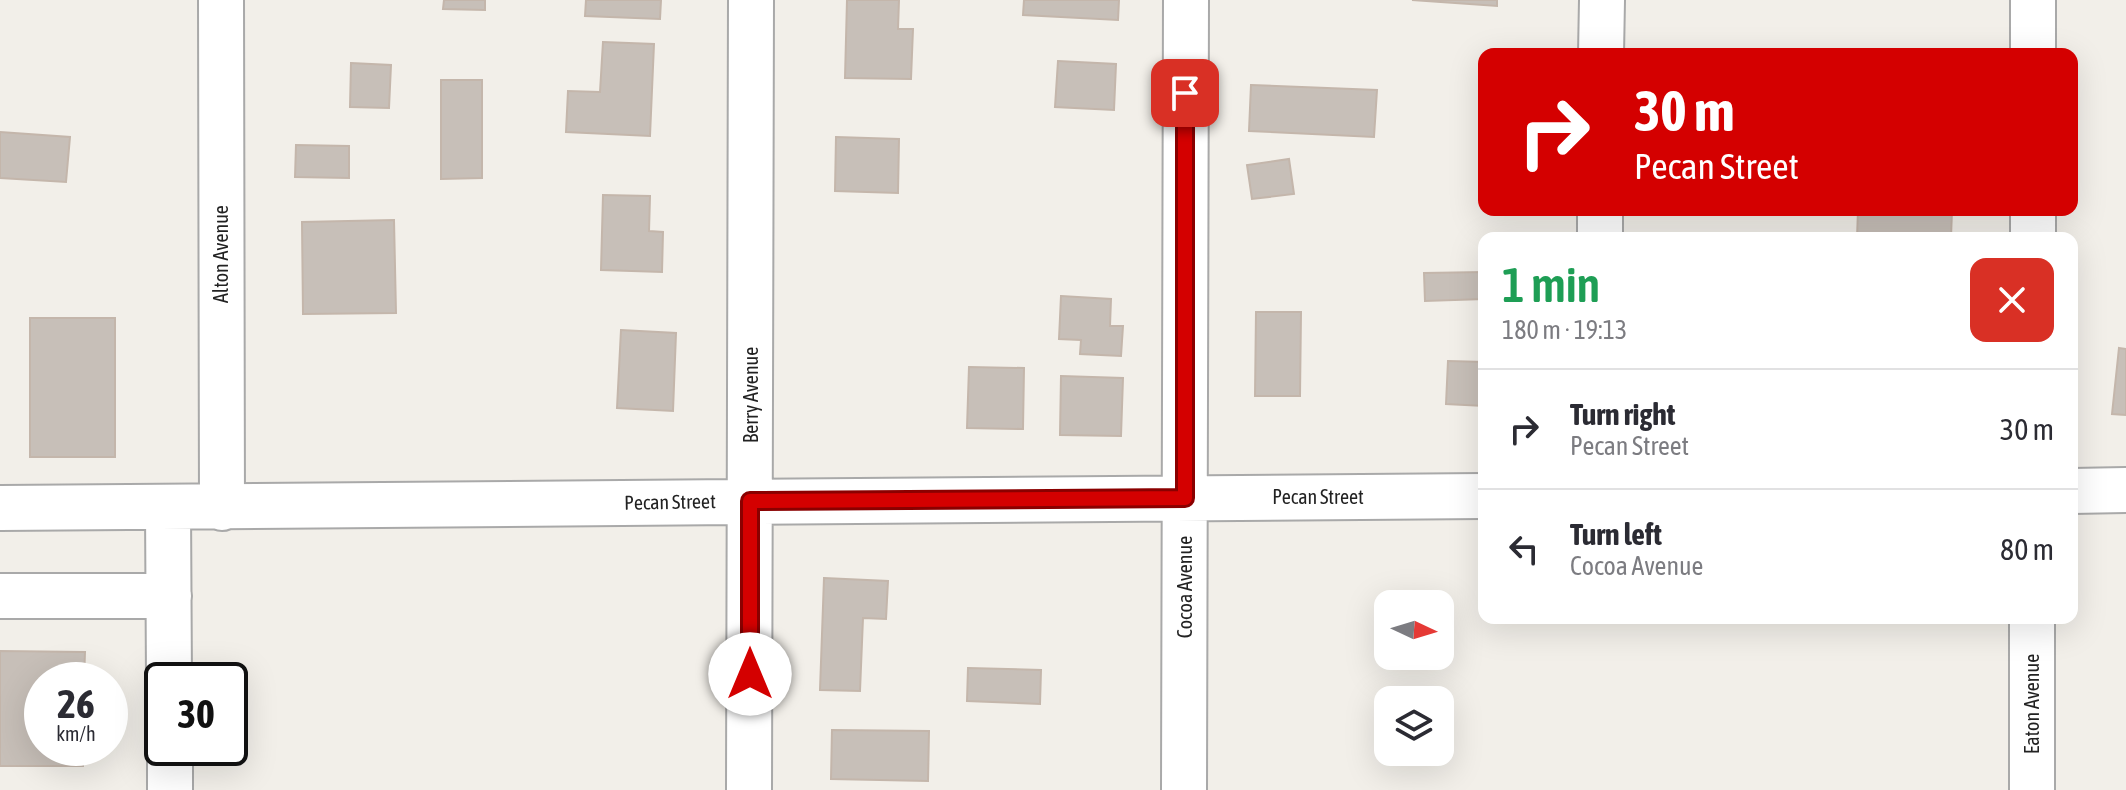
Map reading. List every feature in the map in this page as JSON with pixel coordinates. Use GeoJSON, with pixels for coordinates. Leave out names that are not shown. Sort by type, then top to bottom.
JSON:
{"type":"FeatureCollection","features":[{"type":"Feature","properties":{"kind":"street","name":"Alton Avenue"},"geometry":{"type":"LineString","coordinates":[[221,0],[222,508]]}},
{"type":"Feature","properties":{"kind":"street","name":"Berry Avenue"},"geometry":{"type":"LineString","coordinates":[[749,790],[751,0]]}},
{"type":"Feature","properties":{"kind":"street","name":"Cocoa Avenue"},"geometry":{"type":"LineString","coordinates":[[1184,790],[1186,0]]}},
{"type":"Feature","properties":{"kind":"street"},"geometry":{"type":"LineString","coordinates":[[1601,48],[1602,0]]}},
{"type":"Feature","properties":{"kind":"street"},"geometry":{"type":"LineString","coordinates":[[2033,0],[2033,48]]}},
{"type":"Feature","properties":{"kind":"street"},"geometry":{"type":"LineString","coordinates":[[2078,491],[2126,490]]}},
{"type":"Feature","properties":{"kind":"street","name":"Pecan Street"},"geometry":{"type":"LineString","coordinates":[[0,508],[1478,496]]}},
{"type":"Feature","properties":{"kind":"street"},"geometry":{"type":"LineString","coordinates":[[168,508],[169,662]]}},
{"type":"Feature","properties":{"kind":"street"},"geometry":{"type":"LineString","coordinates":[[0,596],[169,596]]}},
{"type":"Feature","properties":{"kind":"street","name":"Eaton Avenue"},"geometry":{"type":"LineString","coordinates":[[2032,624],[2032,790]]}},
{"type":"Feature","properties":{"kind":"street"},"geometry":{"type":"LineString","coordinates":[[170,766],[170,790]]}},
{"type":"Feature","properties":{"kind":"building"},"geometry":{"type":"Polygon","coordinates":[[[444,0],[485,0],[485,10],[443,9],[444,0]]]}},
{"type":"Feature","properties":{"kind":"building"},"geometry":{"type":"Polygon","coordinates":[[[586,0],[661,0],[660,19],[585,16],[586,0]]]}},
{"type":"Feature","properties":{"kind":"building"},"geometry":{"type":"Polygon","coordinates":[[[847,0],[899,0],[898,29],[913,29],[911,79],[845,78],[847,0]]]}},
{"type":"Feature","properties":{"kind":"building"},"geometry":{"type":"Polygon","coordinates":[[[1024,0],[1119,0],[1118,20],[1023,15],[1024,0]]]}},
{"type":"Feature","properties":{"kind":"building"},"geometry":{"type":"Polygon","coordinates":[[[1412,0],[1497,0],[1497,6],[1412,0]]]}},
{"type":"Feature","properties":{"kind":"building"},"geometry":{"type":"Polygon","coordinates":[[[603,42],[654,44],[650,136],[566,132],[568,91],[600,92],[603,42]]]}},
{"type":"Feature","properties":{"kind":"building"},"geometry":{"type":"Polygon","coordinates":[[[1058,61],[1116,64],[1114,110],[1055,107],[1058,61]]]}},
{"type":"Feature","properties":{"kind":"building"},"geometry":{"type":"Polygon","coordinates":[[[351,63],[391,65],[389,108],[350,107],[351,63]]]}},
{"type":"Feature","properties":{"kind":"building"},"geometry":{"type":"Polygon","coordinates":[[[441,80],[482,80],[482,178],[441,179],[441,80]]]}},
{"type":"Feature","properties":{"kind":"building"},"geometry":{"type":"Polygon","coordinates":[[[1251,85],[1377,90],[1374,137],[1249,131],[1251,85]]]}},
{"type":"Feature","properties":{"kind":"building"},"geometry":{"type":"Polygon","coordinates":[[[0,132],[70,137],[66,182],[0,178],[0,132]]]}},
{"type":"Feature","properties":{"kind":"building"},"geometry":{"type":"Polygon","coordinates":[[[836,137],[899,139],[898,193],[835,191],[836,137]]]}},
{"type":"Feature","properties":{"kind":"building"},"geometry":{"type":"Polygon","coordinates":[[[296,145],[349,146],[349,178],[295,177],[296,145]]]}},
{"type":"Feature","properties":{"kind":"building"},"geometry":{"type":"Polygon","coordinates":[[[1289,159],[1294,194],[1252,199],[1247,165],[1289,159]]]}},
{"type":"Feature","properties":{"kind":"building"},"geometry":{"type":"Polygon","coordinates":[[[603,195],[650,196],[649,231],[663,232],[662,272],[601,270],[603,195]]]}},
{"type":"Feature","properties":{"kind":"building"},"geometry":{"type":"Polygon","coordinates":[[[1858,216],[1952,216],[1951,232],[1857,232],[1858,216]]]}},
{"type":"Feature","properties":{"kind":"building"},"geometry":{"type":"Polygon","coordinates":[[[394,220],[396,313],[303,314],[302,222],[394,220]]]}},
{"type":"Feature","properties":{"kind":"building"},"geometry":{"type":"Polygon","coordinates":[[[1478,272],[1478,299],[1425,301],[1424,273],[1478,272]]]}},
{"type":"Feature","properties":{"kind":"building"},"geometry":{"type":"Polygon","coordinates":[[[1061,296],[1111,299],[1110,326],[1123,326],[1121,356],[1080,354],[1081,340],[1059,339],[1061,296]]]}},
{"type":"Feature","properties":{"kind":"building"},"geometry":{"type":"Polygon","coordinates":[[[1256,312],[1301,312],[1300,396],[1255,396],[1256,312]]]}},
{"type":"Feature","properties":{"kind":"building"},"geometry":{"type":"Polygon","coordinates":[[[30,318],[115,318],[115,457],[30,457],[30,318]]]}},
{"type":"Feature","properties":{"kind":"building"},"geometry":{"type":"Polygon","coordinates":[[[621,330],[676,333],[673,411],[617,408],[621,330]]]}},
{"type":"Feature","properties":{"kind":"building"},"geometry":{"type":"Polygon","coordinates":[[[2119,348],[2126,349],[2126,415],[2112,414],[2119,348]]]}},
{"type":"Feature","properties":{"kind":"building"},"geometry":{"type":"Polygon","coordinates":[[[1448,361],[1478,362],[1478,406],[1446,404],[1448,361]]]}},
{"type":"Feature","properties":{"kind":"building"},"geometry":{"type":"Polygon","coordinates":[[[969,367],[1024,368],[1023,429],[967,428],[969,367]]]}},
{"type":"Feature","properties":{"kind":"building"},"geometry":{"type":"Polygon","coordinates":[[[1061,376],[1123,378],[1121,436],[1060,435],[1061,376]]]}},
{"type":"Feature","properties":{"kind":"building"},"geometry":{"type":"Polygon","coordinates":[[[824,578],[888,581],[886,619],[863,618],[860,691],[820,690],[824,578]]]}},
{"type":"Feature","properties":{"kind":"building"},"geometry":{"type":"Polygon","coordinates":[[[0,651],[85,652],[85,662],[24,662],[24,766],[0,766],[0,651]]]}},
{"type":"Feature","properties":{"kind":"building"},"geometry":{"type":"Polygon","coordinates":[[[968,668],[1041,670],[1040,704],[967,701],[968,668]]]}},
{"type":"Feature","properties":{"kind":"building"},"geometry":{"type":"Polygon","coordinates":[[[832,730],[929,731],[928,781],[831,779],[832,730]]]}},
{"type":"Feature","properties":{"kind":"route"},"geometry":{"type":"LineString","coordinates":[[750,674],[750,501],[1185,498],[1185,93]]}}]}
